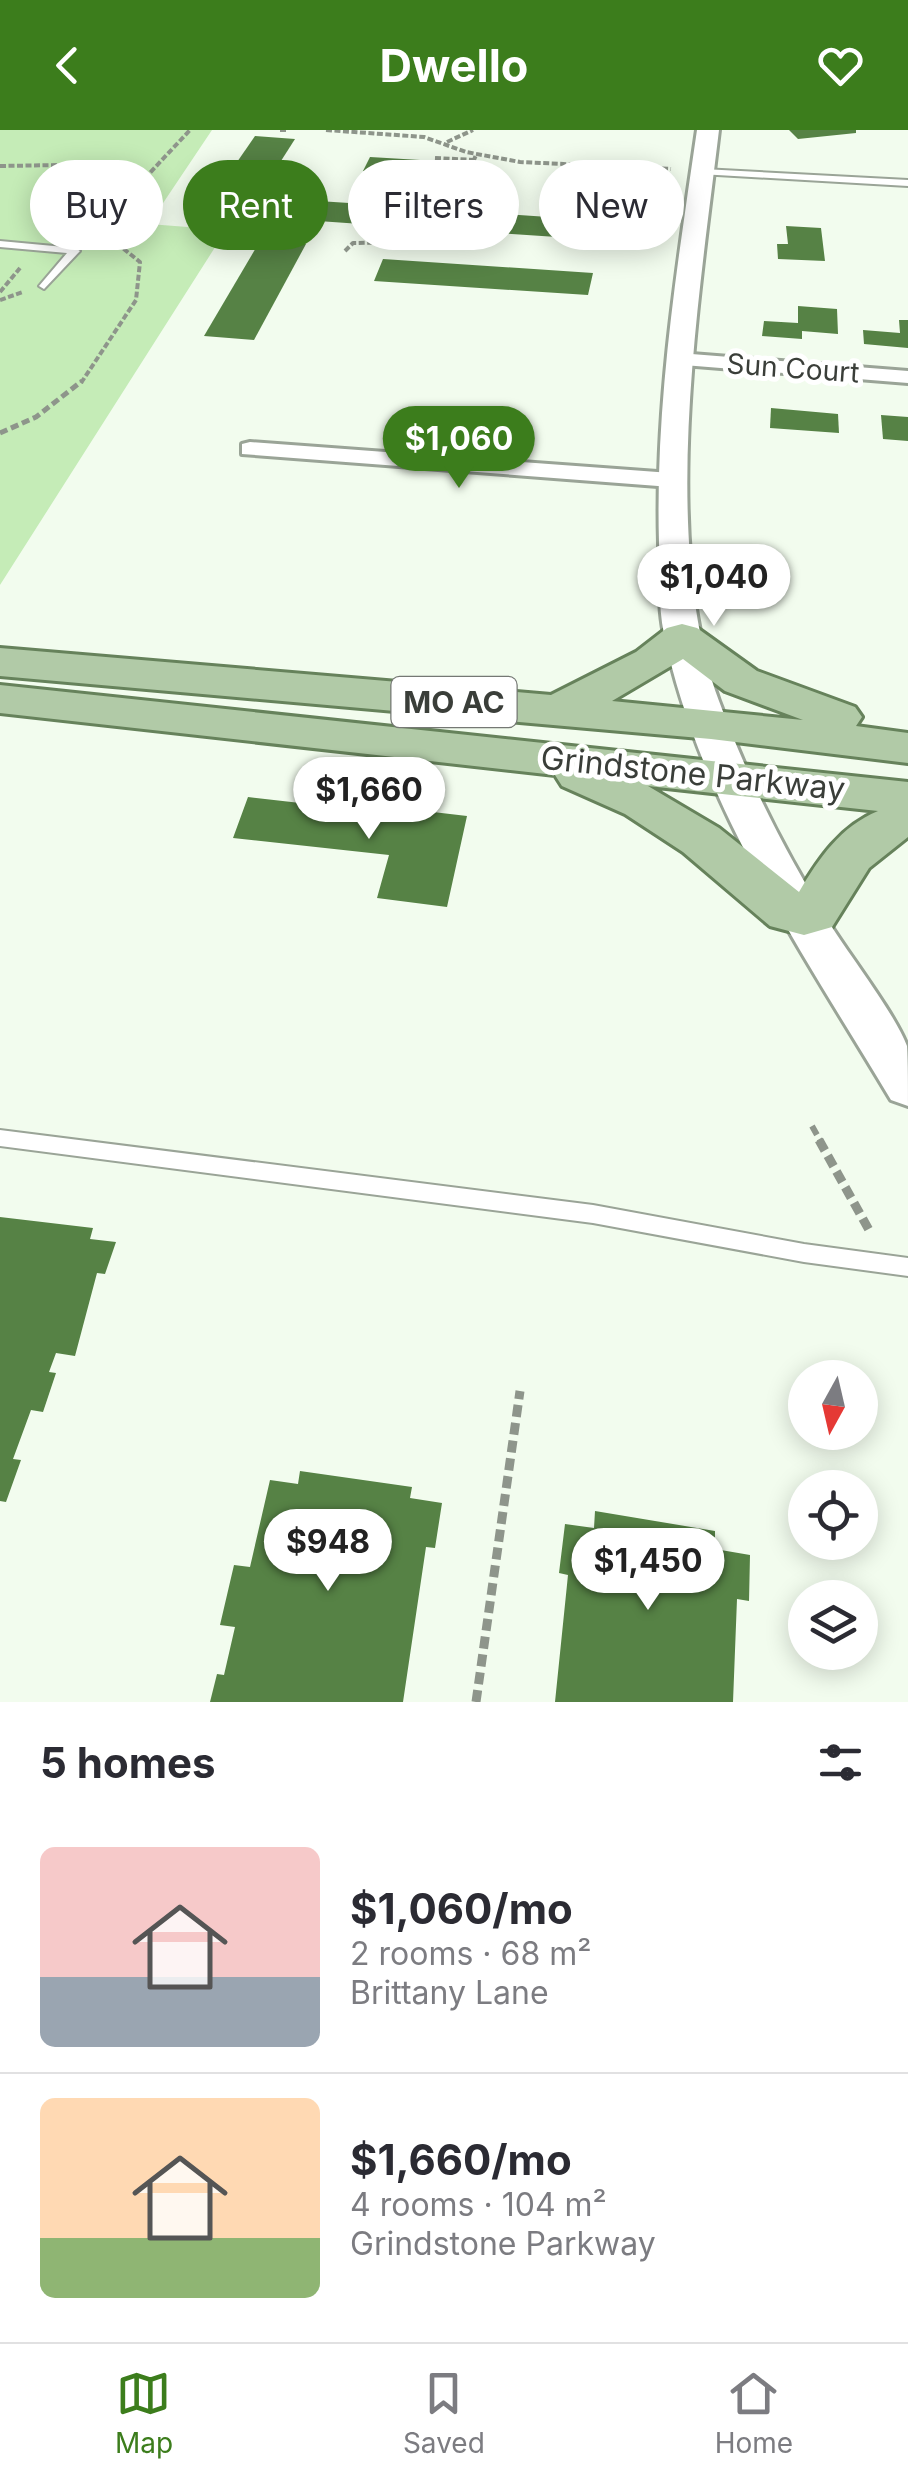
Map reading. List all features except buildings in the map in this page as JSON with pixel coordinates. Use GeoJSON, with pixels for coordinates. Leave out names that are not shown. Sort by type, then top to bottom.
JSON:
{"type":"FeatureCollection","features":[{"type":"Feature","properties":{"kind":"main road"},"geometry":{"type":"LineString","coordinates":[[908,736],[778,698],[741,681],[682,637],[556,734],[558,764],[642,802],[701,840],[789,912],[804,916],[813,913],[846,856],[861,842],[908,819]]}},
{"type":"Feature","properties":{"kind":"main road","name":"Grindstone Parkway"},"geometry":{"type":"LineString","coordinates":[[0,662],[556,734],[727,776],[908,798]]}},
{"type":"Feature","properties":{"kind":"main road","name":"Grindstone Parkway"},"geometry":{"type":"LineString","coordinates":[[0,699],[556,734],[711,724],[908,748]]}},
{"type":"Feature","properties":{"kind":"street"},"geometry":{"type":"LineString","coordinates":[[708,130],[679,360],[671,480],[682,637],[727,776],[804,916],[908,1087]]}},
{"type":"Feature","properties":{"kind":"street","name":"Sun Court"},"geometry":{"type":"LineString","coordinates":[[679,360],[908,377]]}},
{"type":"Feature","properties":{"kind":"street"},"geometry":{"type":"LineString","coordinates":[[250,449],[671,480]]}},
{"type":"Feature","properties":{"kind":"lane"},"geometry":{"type":"LineString","coordinates":[[703,172],[908,183]]}},
{"type":"Feature","properties":{"kind":"lane"},"geometry":{"type":"LineString","coordinates":[[0,244],[75,251],[44,286]]}},
{"type":"Feature","properties":{"kind":"lane"},"geometry":{"type":"LineString","coordinates":[[0,1138],[593,1214],[898,1266]]}},
{"type":"Feature","properties":{"kind":"path"},"geometry":{"type":"LineString","coordinates":[[0,433],[36,418],[77,389],[136,300],[140,262],[104,234],[103,223],[190,130]]}},
{"type":"Feature","properties":{"kind":"path"},"geometry":{"type":"LineString","coordinates":[[326,130],[424,137],[475,158]]}},
{"type":"Feature","properties":{"kind":"path"},"geometry":{"type":"LineString","coordinates":[[446,143],[473,130]]}},
{"type":"Feature","properties":{"kind":"path"},"geometry":{"type":"LineString","coordinates":[[435,158],[703,172]]}},
{"type":"Feature","properties":{"kind":"path"},"geometry":{"type":"LineString","coordinates":[[0,166],[30,166]]}},
{"type":"Feature","properties":{"kind":"path"},"geometry":{"type":"LineString","coordinates":[[345,251],[348,248]]}},
{"type":"Feature","properties":{"kind":"path"},"geometry":{"type":"LineString","coordinates":[[812,1126],[898,1266]]}},
{"type":"Feature","properties":{"kind":"path"},"geometry":{"type":"LineString","coordinates":[[476,1702],[520,1392]]}},
{"type":"Feature","properties":{"kind":"green space"},"geometry":{"type":"Polygon","coordinates":[[[0,130],[212,130],[192,160],[183,160],[183,173],[163,203],[163,160],[30,160],[30,250],[163,250],[163,225],[183,227],[183,250],[213,250],[0,585],[0,130]]]}}]}
